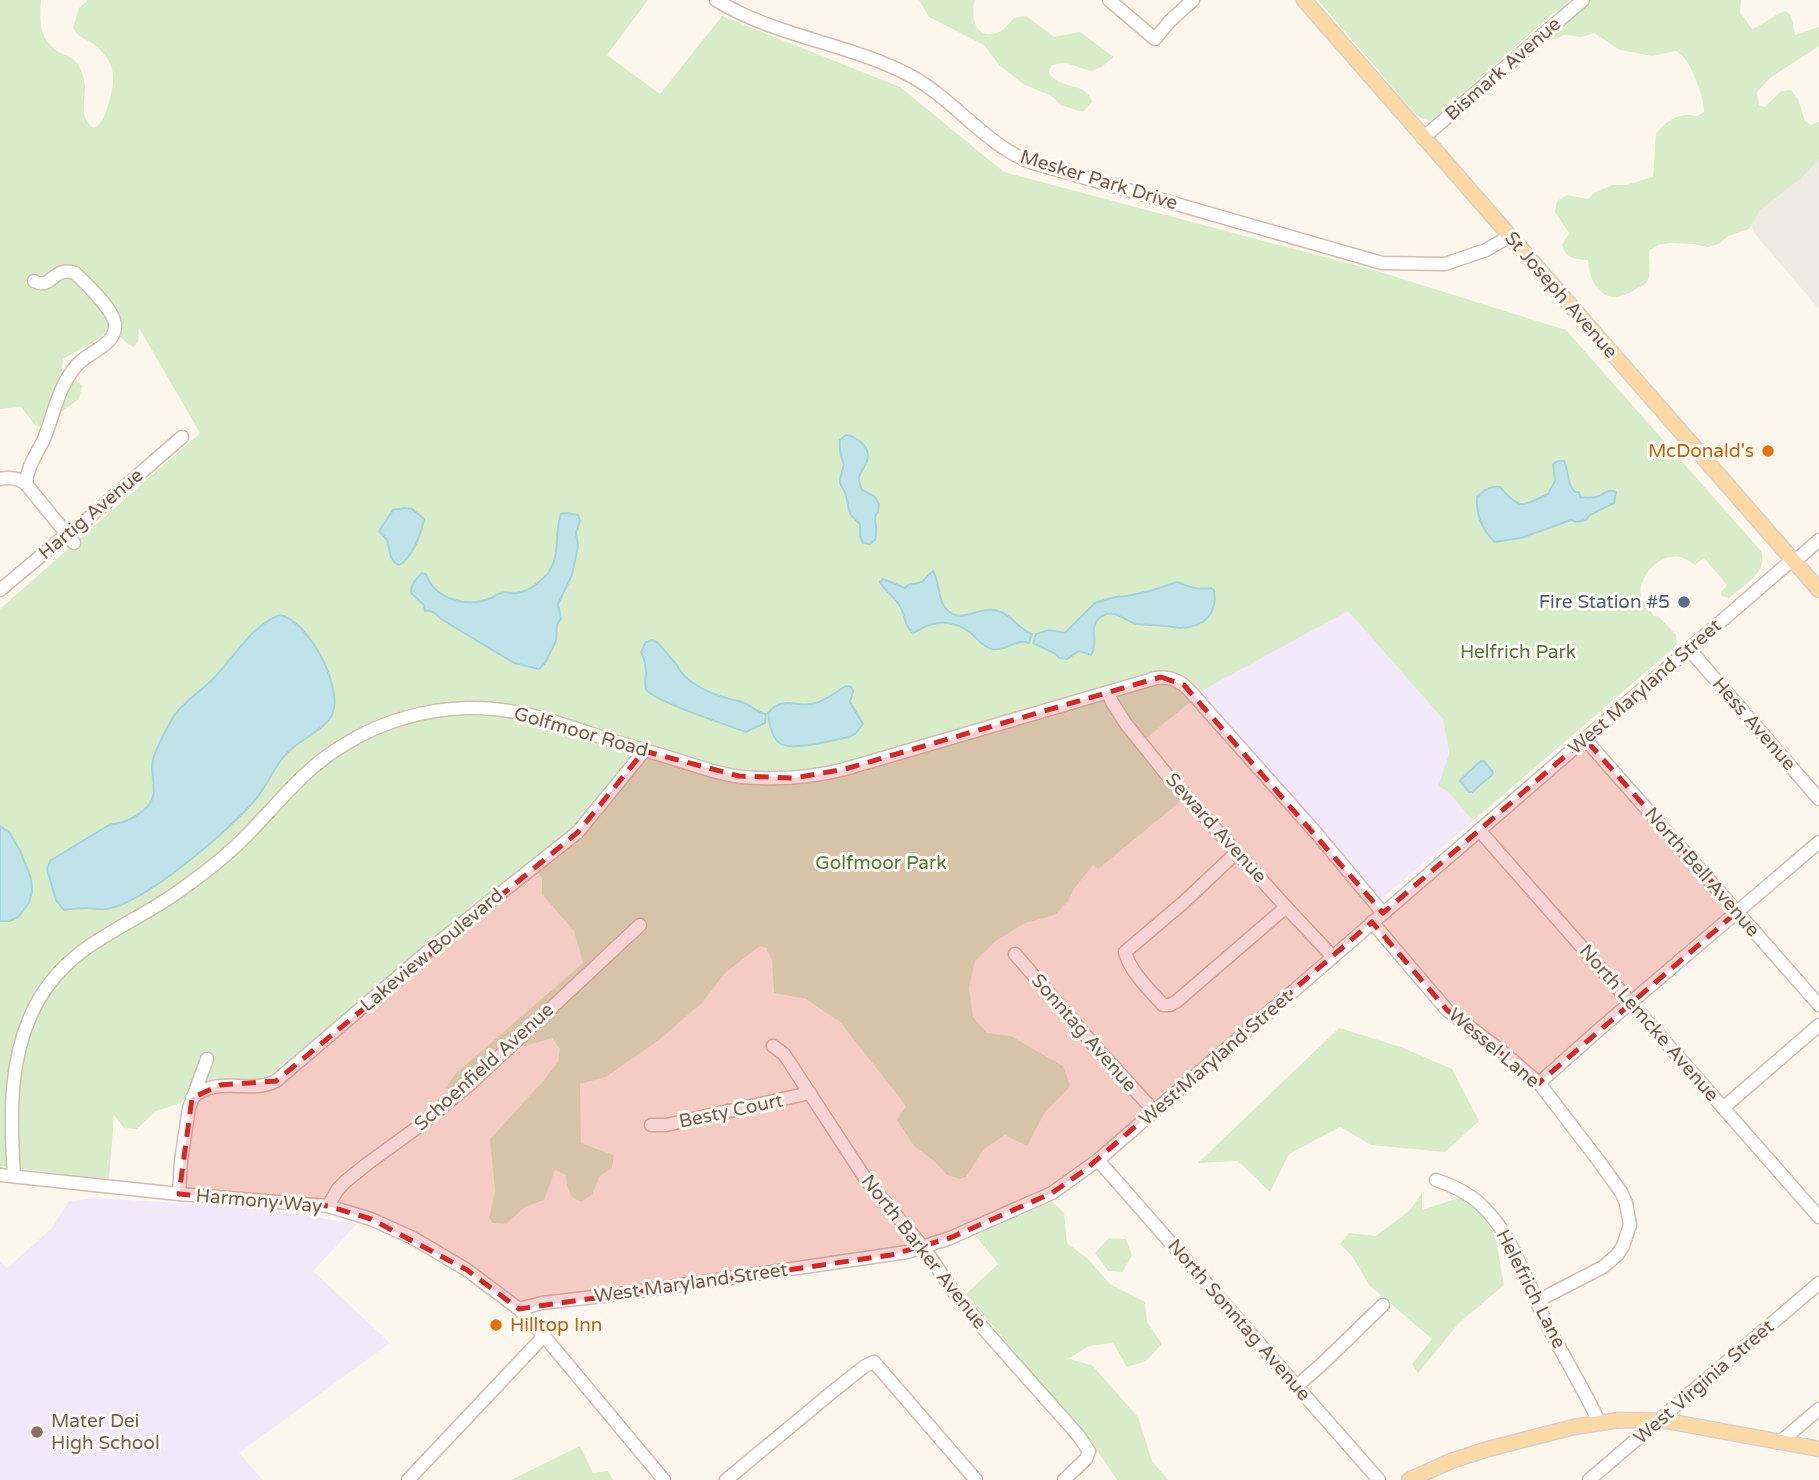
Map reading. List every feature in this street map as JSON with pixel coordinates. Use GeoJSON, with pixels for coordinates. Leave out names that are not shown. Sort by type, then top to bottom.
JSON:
{"type":"FeatureCollection","features":[{"type":"Feature","properties":{"kind":"main road","name":"St Joseph Avenue"},"geometry":{"type":"LineString","coordinates":[[1304,0],[1819,590]]}},
{"type":"Feature","properties":{"kind":"main road"},"geometry":{"type":"LineString","coordinates":[[1409,1480],[1451,1461],[1488,1449],[1599,1422],[1619,1420],[1658,1421],[1819,1449]]}},
{"type":"Feature","properties":{"kind":"street","name":"Mesker Park Drive"},"geometry":{"type":"LineString","coordinates":[[716,0],[771,26],[876,61],[911,76],[933,89],[1009,152],[1030,162],[1382,263],[1445,264],[1486,250],[1510,236]]}},
{"type":"Feature","properties":{"kind":"street"},"geometry":{"type":"LineString","coordinates":[[1109,0],[1155,39],[1193,0]]}},
{"type":"Feature","properties":{"kind":"street","name":"Bismark Avenue"},"geometry":{"type":"LineString","coordinates":[[1423,138],[1583,0]]}},
{"type":"Feature","properties":{"kind":"street"},"geometry":{"type":"LineString","coordinates":[[26,484],[28,469],[43,440],[70,373],[88,354],[110,341],[115,328],[111,313],[75,272],[61,271],[40,285],[34,281]]}},
{"type":"Feature","properties":{"kind":"street","name":"Hartig Avenue"},"geometry":{"type":"LineString","coordinates":[[0,590],[71,538],[84,523],[182,437]]}},
{"type":"Feature","properties":{"kind":"street"},"geometry":{"type":"LineString","coordinates":[[0,479],[18,479],[26,484],[71,538]]}},
{"type":"Feature","properties":{"kind":"street","name":"West Maryland Street"},"geometry":{"type":"LineString","coordinates":[[519,1309],[542,1303],[880,1257],[924,1248],[1052,1193],[1098,1160],[1585,738],[1819,540]]}},
{"type":"Feature","properties":{"kind":"street","name":"Hess Avenue"},"geometry":{"type":"LineString","coordinates":[[1689,649],[1819,799]]}},
{"type":"Feature","properties":{"kind":"street","name":"Golfmoor Road"},"geometry":{"type":"LineString","coordinates":[[14,1177],[12,1119],[16,1063],[30,1016],[54,977],[81,950],[181,890],[223,858],[302,775],[331,753],[364,733],[427,712],[493,708],[538,716],[709,770],[776,779],[805,777],[845,769],[1156,678],[1168,678],[1179,682],[1190,691],[1383,913]]}},
{"type":"Feature","properties":{"kind":"street","name":"Seward Avenue"},"geometry":{"type":"LineString","coordinates":[[1108,692],[1126,724],[1174,783],[1333,957]]}},
{"type":"Feature","properties":{"kind":"street","name":"North Bell Avenue"},"geometry":{"type":"LineString","coordinates":[[1585,738],[1819,1005]]}},
{"type":"Feature","properties":{"kind":"street","name":"Lakeview Boulevard"},"geometry":{"type":"LineString","coordinates":[[192,1098],[220,1085],[258,1086],[276,1081],[439,942],[578,832],[644,751]]}},
{"type":"Feature","properties":{"kind":"street","name":"North Lemcke Avenue"},"geometry":{"type":"LineString","coordinates":[[1479,830],[1819,1217]]}},
{"type":"Feature","properties":{"kind":"street"},"geometry":{"type":"LineString","coordinates":[[1539,1083],[1819,842]]}},
{"type":"Feature","properties":{"kind":"street"},"geometry":{"type":"LineString","coordinates":[[1237,852],[1125,952],[1143,982],[1163,1005],[1177,1001],[1286,907]]}},
{"type":"Feature","properties":{"kind":"street","name":"Wessel Lane"},"geometry":{"type":"LineString","coordinates":[[1372,922],[1447,1010],[1539,1083],[1598,1160],[1626,1203],[1630,1224],[1617,1255],[1603,1267],[1545,1297],[1538,1304]]}},
{"type":"Feature","properties":{"kind":"street","name":"Schoenfield Avenue"},"geometry":{"type":"LineString","coordinates":[[328,1206],[346,1181],[470,1084],[640,925]]}},
{"type":"Feature","properties":{"kind":"street","name":"Sonntag Avenue"},"geometry":{"type":"LineString","coordinates":[[1015,954],[1154,1111]]}},
{"type":"Feature","properties":{"kind":"street"},"geometry":{"type":"LineString","coordinates":[[1723,1108],[1819,1026]]}},
{"type":"Feature","properties":{"kind":"street","name":"North Barker Avenue"},"geometry":{"type":"LineString","coordinates":[[773,1045],[784,1054],[867,1181],[924,1248],[983,1328],[1088,1449],[1089,1456],[1064,1480]]}},
{"type":"Feature","properties":{"kind":"street"},"geometry":{"type":"LineString","coordinates":[[179,1194],[187,1119],[207,1059]]}},
{"type":"Feature","properties":{"kind":"street","name":"Besty Court"},"geometry":{"type":"LineString","coordinates":[[651,1125],[666,1125],[810,1093]]}},
{"type":"Feature","properties":{"kind":"street","name":"North Sonntag Avenue"},"geometry":{"type":"LineString","coordinates":[[1098,1160],[1379,1480]]}},
{"type":"Feature","properties":{"kind":"street","name":"Harmony Way"},"geometry":{"type":"LineString","coordinates":[[0,1175],[328,1206],[371,1219],[413,1237],[467,1270],[519,1309],[664,1480]]}},
{"type":"Feature","properties":{"kind":"street","name":"Helefrich Lane"},"geometry":{"type":"LineString","coordinates":[[1436,1180],[1459,1189],[1488,1211],[1500,1226],[1599,1422]]}},
{"type":"Feature","properties":{"kind":"street","name":"West Virginia Street"},"geometry":{"type":"LineString","coordinates":[[1589,1480],[1819,1283]]}},
{"type":"Feature","properties":{"kind":"street"},"geometry":{"type":"LineString","coordinates":[[1297,1385],[1383,1305]]}},
{"type":"Feature","properties":{"kind":"street"},"geometry":{"type":"LineString","coordinates":[[408,1480],[544,1336]]}},
{"type":"Feature","properties":{"kind":"street"},"geometry":{"type":"LineString","coordinates":[[726,1480],[831,1393],[873,1362],[976,1480]]}},
{"type":"Feature","properties":{"kind":"street"},"geometry":{"type":"LineString","coordinates":[[1780,1442],[1819,1409]]}},
{"type":"Feature","properties":{"kind":"highlighted area"},"geometry":{"type":"Polygon","coordinates":[[[1161,677],[1184,685],[1383,913],[1585,739],[1738,911],[1539,1083],[1447,1010],[1372,922],[1085,1170],[1052,1193],[950,1238],[891,1255],[519,1309],[467,1270],[371,1219],[328,1206],[179,1194],[192,1098],[220,1085],[276,1081],[578,832],[644,751],[739,776],[794,778],[845,769],[1161,677]]]}},
{"type":"Feature","properties":{"kind":"shaded area"},"geometry":{"type":"Polygon","coordinates":[[[1819,150],[1819,309],[1755,234],[1745,212],[1819,150]]]}},
{"type":"Feature","properties":{"kind":"shaded area"},"geometry":{"type":"Polygon","coordinates":[[[1348,611],[1443,719],[1449,753],[1438,786],[1448,792],[1473,821],[1381,899],[1201,693],[1348,611]]]}},
{"type":"Feature","properties":{"kind":"shaded area"},"geometry":{"type":"Polygon","coordinates":[[[96,1198],[260,1208],[357,1224],[313,1271],[390,1343],[239,1453],[263,1480],[0,1480],[0,1261],[7,1268],[51,1229],[69,1201],[96,1198]]]}},
{"type":"Feature","properties":{"kind":"green space"},"geometry":{"type":"Polygon","coordinates":[[[0,0],[41,0],[40,17],[44,37],[79,66],[85,85],[86,120],[94,128],[105,115],[113,78],[105,55],[78,35],[73,28],[79,8],[88,0],[648,0],[607,55],[660,94],[722,16],[900,87],[1004,172],[1377,271],[1566,330],[1761,551],[1761,566],[1753,578],[1729,598],[1720,593],[1727,585],[1704,558],[1695,565],[1688,560],[1672,557],[1651,568],[1642,582],[1641,597],[1654,616],[1658,616],[1676,635],[1677,645],[1473,821],[1448,792],[1438,786],[1449,753],[1443,719],[1348,611],[1207,688],[1137,746],[1181,801],[1098,869],[1093,865],[1055,915],[1025,923],[997,940],[975,961],[969,988],[973,1017],[987,1033],[1011,1036],[1063,1066],[1070,1085],[1045,1112],[1027,1146],[1005,1135],[984,1149],[966,1177],[960,1179],[947,1175],[914,1146],[897,1120],[906,1106],[841,1023],[806,999],[774,993],[772,960],[766,948],[760,946],[725,973],[703,1002],[660,1039],[606,1077],[580,1084],[581,1143],[614,1155],[612,1168],[599,1177],[592,1195],[581,1202],[577,1200],[569,1191],[566,1175],[555,1170],[544,1200],[525,1207],[506,1224],[493,1223],[489,1218],[495,1191],[490,1139],[545,1079],[558,1062],[560,1049],[552,1038],[525,1046],[506,1042],[458,1087],[445,1089],[456,1073],[583,963],[574,931],[542,894],[542,878],[529,862],[273,1073],[254,1081],[190,1092],[181,1103],[156,1111],[137,1129],[124,1128],[114,1115],[109,1180],[0,1166],[0,609],[200,433],[139,328],[138,342],[133,347],[114,331],[107,331],[97,340],[63,359],[62,372],[76,379],[82,386],[79,399],[41,427],[35,425],[21,407],[0,409],[0,0]]]}},
{"type":"Feature","properties":{"kind":"green space"},"geometry":{"type":"Polygon","coordinates":[[[919,0],[975,0],[975,23],[977,28],[986,34],[999,32],[1014,18],[1026,16],[1054,37],[1080,32],[1114,57],[1103,66],[1090,71],[1065,63],[1051,66],[1049,73],[1054,79],[1079,88],[1089,95],[1092,102],[1083,112],[1060,105],[1049,95],[1023,84],[1000,66],[984,45],[929,17],[919,0]]]}},
{"type":"Feature","properties":{"kind":"green space"},"geometry":{"type":"Polygon","coordinates":[[[1318,0],[1569,0],[1564,6],[1583,0],[1741,0],[1740,12],[1752,29],[1785,11],[1791,15],[1795,35],[1819,27],[1819,46],[1770,78],[1757,92],[1759,105],[1765,107],[1781,91],[1791,90],[1798,99],[1805,121],[1811,125],[1819,122],[1819,159],[1800,179],[1760,210],[1749,229],[1708,247],[1670,243],[1658,245],[1650,250],[1649,276],[1646,283],[1626,294],[1609,296],[1602,293],[1592,280],[1588,260],[1572,257],[1564,250],[1562,245],[1569,233],[1555,212],[1557,201],[1567,195],[1588,199],[1595,192],[1612,185],[1626,185],[1653,177],[1656,134],[1674,118],[1697,116],[1704,112],[1698,85],[1683,57],[1676,51],[1652,56],[1620,50],[1594,33],[1581,37],[1565,35],[1551,40],[1557,10],[1431,121],[1415,114],[1318,0]]]}},
{"type":"Feature","properties":{"kind":"green space"},"geometry":{"type":"Polygon","coordinates":[[[1339,1028],[1401,1047],[1452,1069],[1479,1121],[1445,1152],[1371,1145],[1340,1127],[1289,1154],[1270,1192],[1238,1161],[1198,1163],[1339,1028]]]}},
{"type":"Feature","properties":{"kind":"green space"},"geometry":{"type":"Polygon","coordinates":[[[1422,1193],[1422,1210],[1461,1197],[1478,1210],[1495,1235],[1504,1285],[1459,1323],[1418,1373],[1412,1364],[1432,1339],[1369,1285],[1352,1256],[1340,1244],[1349,1233],[1376,1236],[1410,1210],[1422,1193]]]}},
{"type":"Feature","properties":{"kind":"green space"},"geometry":{"type":"Polygon","coordinates":[[[1052,1201],[1064,1213],[1067,1243],[1088,1259],[1110,1284],[1145,1302],[1147,1322],[1162,1344],[1146,1361],[1127,1367],[1113,1343],[1089,1346],[1068,1359],[1092,1365],[1138,1417],[1152,1461],[1168,1480],[1117,1480],[1099,1453],[966,1294],[998,1264],[975,1235],[1052,1201]]]}},
{"type":"Feature","properties":{"kind":"green space"},"geometry":{"type":"Polygon","coordinates":[[[1109,1238],[1126,1239],[1132,1256],[1122,1272],[1108,1271],[1095,1253],[1109,1238]]]}},
{"type":"Feature","properties":{"kind":"green space"},"geometry":{"type":"Polygon","coordinates":[[[580,1446],[593,1473],[608,1471],[613,1480],[511,1480],[580,1446]]]}},
{"type":"Feature","properties":{"kind":"water"},"geometry":{"type":"Polygon","coordinates":[[[846,435],[859,441],[868,453],[859,479],[862,490],[874,496],[879,504],[875,516],[876,536],[870,544],[863,543],[860,524],[850,513],[840,482],[844,464],[840,440],[846,435]]]}},
{"type":"Feature","properties":{"kind":"water"},"geometry":{"type":"Polygon","coordinates":[[[1564,461],[1571,486],[1575,492],[1579,492],[1580,497],[1596,497],[1613,491],[1616,492],[1614,503],[1590,515],[1586,520],[1571,520],[1521,538],[1495,542],[1481,522],[1477,497],[1493,487],[1500,487],[1513,500],[1522,504],[1548,494],[1555,481],[1553,464],[1564,461]]]}},
{"type":"Feature","properties":{"kind":"water"},"geometry":{"type":"Polygon","coordinates":[[[412,509],[424,519],[412,552],[399,565],[393,560],[387,540],[379,531],[393,510],[412,509]]]}},
{"type":"Feature","properties":{"kind":"water"},"geometry":{"type":"Polygon","coordinates":[[[561,514],[578,515],[580,521],[576,532],[578,546],[572,575],[558,604],[561,618],[557,625],[556,641],[539,669],[514,663],[434,613],[425,611],[424,605],[411,593],[413,584],[422,573],[426,574],[430,583],[444,596],[462,602],[482,601],[503,592],[517,593],[530,588],[545,576],[552,566],[561,514]]]}},
{"type":"Feature","properties":{"kind":"water"},"geometry":{"type":"Polygon","coordinates":[[[933,571],[941,600],[953,614],[963,616],[987,610],[1001,612],[1032,634],[1029,643],[1020,642],[1002,649],[992,649],[966,629],[944,623],[928,625],[913,633],[899,604],[880,582],[883,579],[905,588],[921,582],[933,571]]]}},
{"type":"Feature","properties":{"kind":"water"},"geometry":{"type":"Polygon","coordinates":[[[1177,582],[1194,588],[1214,590],[1214,606],[1203,622],[1179,628],[1137,624],[1116,614],[1107,614],[1095,624],[1091,655],[1079,651],[1067,659],[1059,658],[1033,643],[1036,634],[1049,630],[1065,633],[1095,603],[1177,582]]]}},
{"type":"Feature","properties":{"kind":"water"},"geometry":{"type":"Polygon","coordinates":[[[280,615],[300,628],[323,660],[334,696],[330,718],[286,754],[260,794],[244,812],[208,845],[164,879],[143,894],[107,909],[64,910],[56,900],[47,869],[50,861],[109,825],[125,821],[148,806],[154,789],[153,759],[175,715],[214,678],[252,634],[280,615]]]}},
{"type":"Feature","properties":{"kind":"water"},"geometry":{"type":"Polygon","coordinates":[[[646,642],[657,642],[691,682],[766,714],[765,723],[746,732],[675,706],[651,694],[645,687],[646,668],[641,652],[646,642]]]}},
{"type":"Feature","properties":{"kind":"water"},"geometry":{"type":"Polygon","coordinates":[[[846,686],[853,691],[850,702],[863,724],[856,733],[849,737],[795,746],[781,744],[775,738],[768,713],[774,707],[785,703],[816,703],[846,686]]]}},
{"type":"Feature","properties":{"kind":"water"},"geometry":{"type":"Polygon","coordinates":[[[1481,761],[1493,772],[1492,775],[1469,792],[1460,781],[1481,761]]]}},
{"type":"Feature","properties":{"kind":"water"},"geometry":{"type":"Polygon","coordinates":[[[0,826],[10,833],[31,878],[29,903],[18,917],[10,921],[0,921],[0,826]]]}},
{"type":"Feature","properties":{"kind":"place","name":"McDonald's"},"geometry":{"type":"Point","coordinates":[1768,451]}},
{"type":"Feature","properties":{"kind":"place","name":"Fire Station #5"},"geometry":{"type":"Point","coordinates":[1684,602]}},
{"type":"Feature","properties":{"kind":"place","name":"Hilltop Inn"},"geometry":{"type":"Point","coordinates":[496,1325]}},
{"type":"Feature","properties":{"kind":"place","name":"Mater Dei High School"},"geometry":{"type":"Point","coordinates":[37,1432]}},
{"type":"Feature","properties":{"kind":"park label","name":"Helfrich Park"},"geometry":{"type":"Point","coordinates":[1518,652]}},
{"type":"Feature","properties":{"kind":"park label","name":"Golfmoor Park"},"geometry":{"type":"Point","coordinates":[881,863]}}]}
